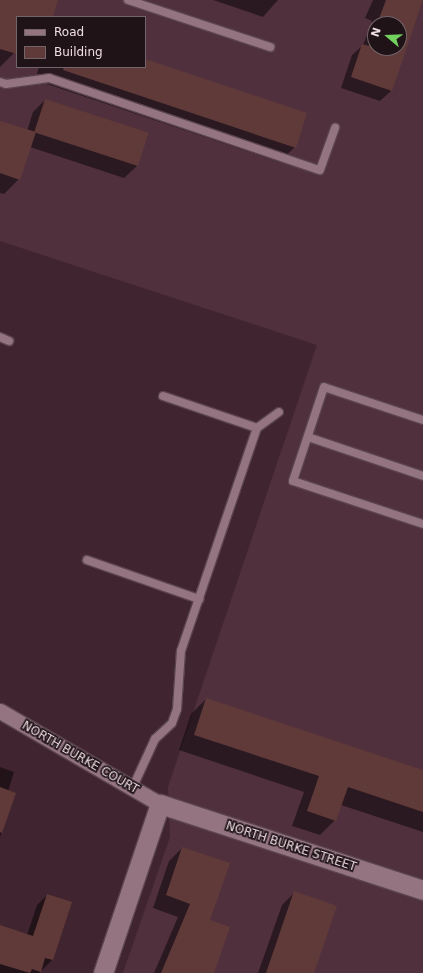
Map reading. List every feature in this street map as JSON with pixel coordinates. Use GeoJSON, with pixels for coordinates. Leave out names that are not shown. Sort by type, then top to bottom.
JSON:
{"type":"FeatureCollection","features":[{"type":"Feature","properties":{"kind":"street","name":"NORTH BURKE COURT"},"geometry":{"type":"LineString","coordinates":[[0,711],[160,804]]}},
{"type":"Feature","properties":{"kind":"street","name":"NORTH BURKE STREET"},"geometry":{"type":"LineString","coordinates":[[160,804],[423,890]]}},
{"type":"Feature","properties":{"kind":"street"},"geometry":{"type":"LineString","coordinates":[[103,973],[160,804]]}},
{"type":"Feature","properties":{"kind":"lane"},"geometry":{"type":"LineString","coordinates":[[128,0],[270,48]]}},
{"type":"Feature","properties":{"kind":"lane"},"geometry":{"type":"LineString","coordinates":[[0,82],[6,84],[49,78],[320,170],[335,128]]}},
{"type":"Feature","properties":{"kind":"lane"},"geometry":{"type":"LineString","coordinates":[[0,337],[9,341]]}},
{"type":"Feature","properties":{"kind":"lane"},"geometry":{"type":"LineString","coordinates":[[423,420],[324,387],[293,481],[423,524]]}},
{"type":"Feature","properties":{"kind":"lane"},"geometry":{"type":"LineString","coordinates":[[163,396],[257,428]]}},
{"type":"Feature","properties":{"kind":"lane"},"geometry":{"type":"LineString","coordinates":[[132,789],[155,739],[172,723],[177,709],[179,660],[257,428],[279,412]]}},
{"type":"Feature","properties":{"kind":"lane"},"geometry":{"type":"LineString","coordinates":[[308,437],[423,476]]}},
{"type":"Feature","properties":{"kind":"lane"},"geometry":{"type":"LineString","coordinates":[[87,560],[199,599]]}},
{"type":"Feature","properties":{"kind":"shaded area"},"geometry":{"type":"Polygon","coordinates":[[[0,0],[423,0],[423,973],[123,973],[170,837],[168,787],[317,345],[0,241],[0,0]]]}},
{"type":"Feature","properties":{"kind":"building"},"geometry":{"type":"Polygon","coordinates":[[[0,0],[58,0],[53,16],[16,16],[16,54],[0,49],[0,0]]]}},
{"type":"Feature","properties":{"kind":"building"},"geometry":{"type":"Polygon","coordinates":[[[386,0],[423,0],[407,47],[407,16],[380,16],[386,0]]]}},
{"type":"Feature","properties":{"kind":"building"},"geometry":{"type":"Polygon","coordinates":[[[362,44],[367,45],[367,56],[404,56],[392,91],[351,77],[362,44]]]}},
{"type":"Feature","properties":{"kind":"building"},"geometry":{"type":"Polygon","coordinates":[[[146,59],[307,113],[296,148],[63,70],[64,68],[146,68],[146,59]]]}},
{"type":"Feature","properties":{"kind":"building"},"geometry":{"type":"Polygon","coordinates":[[[45,99],[149,133],[138,166],[34,132],[45,99]]]}},
{"type":"Feature","properties":{"kind":"building"},"geometry":{"type":"Polygon","coordinates":[[[0,121],[36,132],[20,180],[0,173],[0,121]]]}},
{"type":"Feature","properties":{"kind":"building"},"geometry":{"type":"Polygon","coordinates":[[[206,698],[423,770],[423,812],[348,787],[336,821],[307,811],[319,776],[194,735],[206,698]]]}},
{"type":"Feature","properties":{"kind":"building"},"geometry":{"type":"Polygon","coordinates":[[[0,787],[16,793],[2,833],[0,832],[0,787]]]}},
{"type":"Feature","properties":{"kind":"building"},"geometry":{"type":"Polygon","coordinates":[[[182,847],[230,863],[210,920],[230,927],[214,973],[161,973],[190,904],[166,895],[182,847]]]}},
{"type":"Feature","properties":{"kind":"building"},"geometry":{"type":"Polygon","coordinates":[[[294,891],[337,906],[314,973],[266,973],[294,891]]]}},
{"type":"Feature","properties":{"kind":"building"},"geometry":{"type":"Polygon","coordinates":[[[47,894],[72,902],[53,960],[45,958],[41,972],[32,969],[30,973],[0,964],[0,925],[33,936],[47,894]]]}}]}
